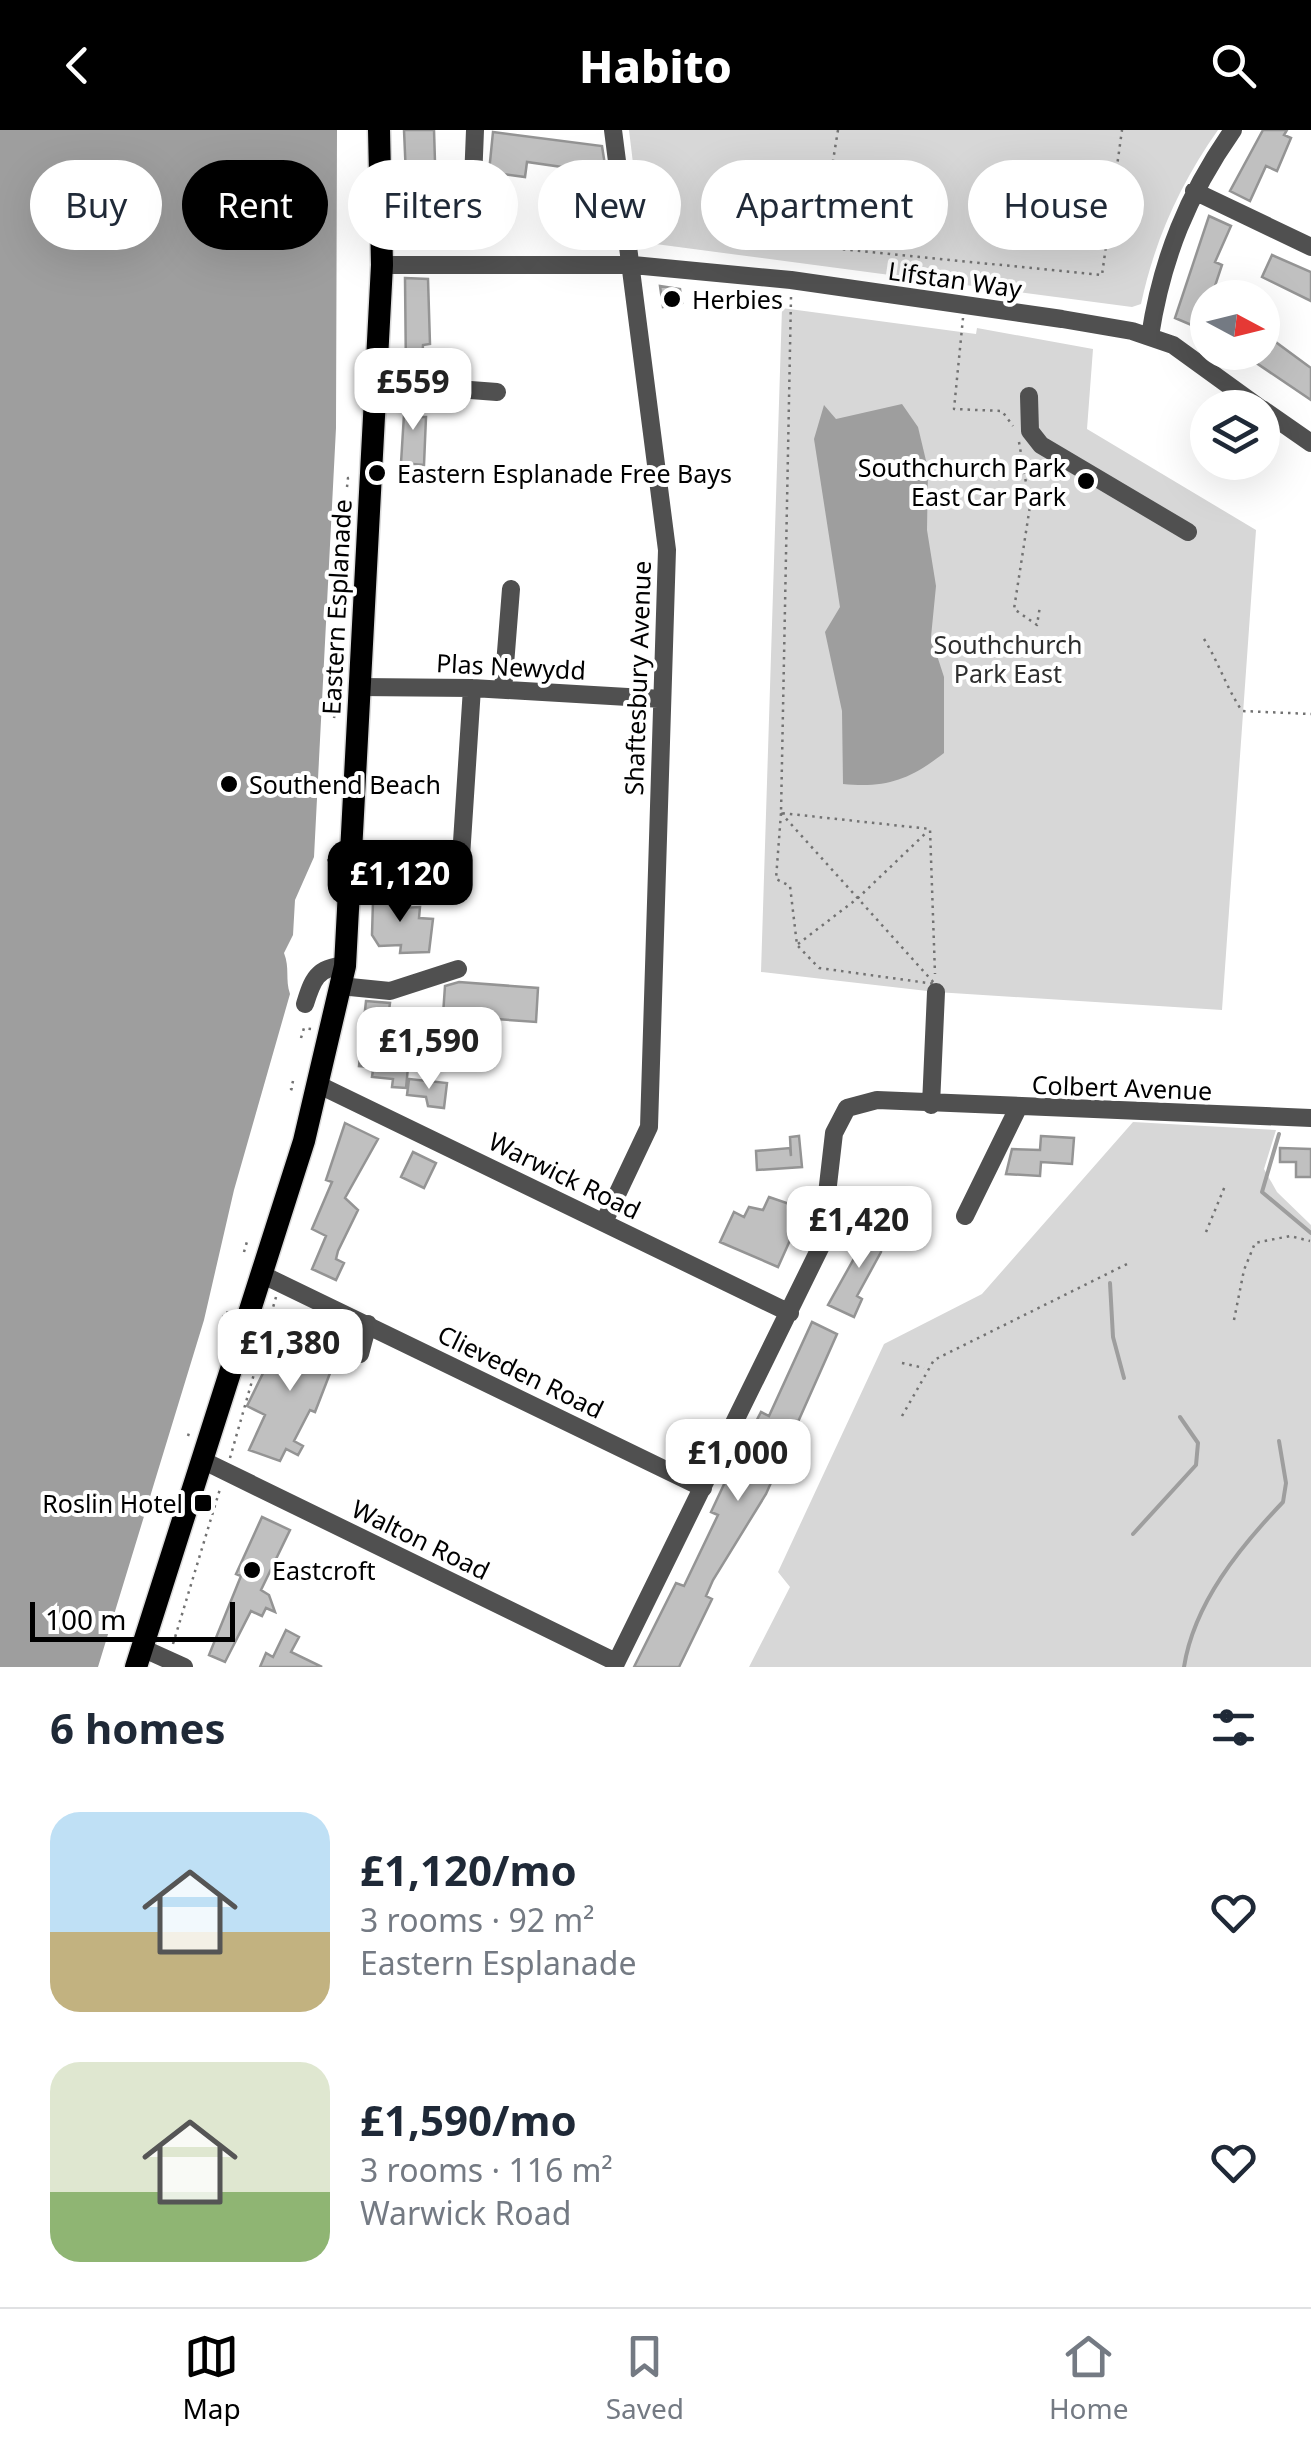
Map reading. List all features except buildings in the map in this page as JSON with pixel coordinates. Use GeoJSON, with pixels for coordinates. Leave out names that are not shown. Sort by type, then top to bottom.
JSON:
{"type":"FeatureCollection","features":[{"type":"Feature","properties":{"kind":"main road","name":"Eastern Esplanade"},"geometry":{"type":"LineString","coordinates":[[139,1658],[262,1275],[318,1084],[342,976],[352,693],[377,383],[382,264],[379,130]]}},
{"type":"Feature","properties":{"kind":"street"},"geometry":{"type":"LineString","coordinates":[[474,160],[475,130]]}},
{"type":"Feature","properties":{"kind":"street","name":"Shaftesbury Avenue"},"geometry":{"type":"LineString","coordinates":[[604,1222],[649,1127],[667,550],[614,130]]}},
{"type":"Feature","properties":{"kind":"street"},"geometry":{"type":"LineString","coordinates":[[1150,336],[1165,260],[1194,191],[1233,130]]}},
{"type":"Feature","properties":{"kind":"street"},"geometry":{"type":"LineString","coordinates":[[1194,191],[1311,247]]}},
{"type":"Feature","properties":{"kind":"street","name":"Lifstan Way"},"geometry":{"type":"LineString","coordinates":[[382,264],[633,265],[791,280],[1150,336],[1173,345],[1236,390]]}},
{"type":"Feature","properties":{"kind":"street"},"geometry":{"type":"LineString","coordinates":[[377,383],[497,392]]}},
{"type":"Feature","properties":{"kind":"street"},"geometry":{"type":"LineString","coordinates":[[1029,396],[1030,431],[1042,445],[1188,532]]}},
{"type":"Feature","properties":{"kind":"street","name":"Lifstan Way"},"geometry":{"type":"LineString","coordinates":[[1280,421],[1311,443]]}},
{"type":"Feature","properties":{"kind":"street"},"geometry":{"type":"LineString","coordinates":[[503,690],[512,589]]}},
{"type":"Feature","properties":{"kind":"street"},"geometry":{"type":"LineString","coordinates":[[459,888],[472,688]]}},
{"type":"Feature","properties":{"kind":"street","name":"Plas Newydd"},"geometry":{"type":"LineString","coordinates":[[352,693],[472,688],[662,699]]}},
{"type":"Feature","properties":{"kind":"street"},"geometry":{"type":"LineString","coordinates":[[305,1004],[313,979],[324,969],[390,991],[458,969]]}},
{"type":"Feature","properties":{"kind":"street"},"geometry":{"type":"LineString","coordinates":[[931,1104],[936,988]]}},
{"type":"Feature","properties":{"kind":"street","name":"Warwick Road"},"geometry":{"type":"LineString","coordinates":[[318,1084],[790,1313]]}},
{"type":"Feature","properties":{"kind":"street","name":"Colbert Avenue"},"geometry":{"type":"LineString","coordinates":[[615,1665],[823,1239],[838,1120],[847,1108],[864,1101],[1311,1118]]}},
{"type":"Feature","properties":{"kind":"street"},"geometry":{"type":"LineString","coordinates":[[965,1216],[1018,1108]]}},
{"type":"Feature","properties":{"kind":"street","name":"Clieveden Road"},"geometry":{"type":"LineString","coordinates":[[262,1275],[703,1488]]}},
{"type":"Feature","properties":{"kind":"street"},"geometry":{"type":"LineString","coordinates":[[360,1354],[368,1324]]}},
{"type":"Feature","properties":{"kind":"street","name":"Walton Road"},"geometry":{"type":"LineString","coordinates":[[204,1462],[615,1665]]}},
{"type":"Feature","properties":{"kind":"street"},"geometry":{"type":"LineString","coordinates":[[139,1658],[184,1667]]}},
{"type":"Feature","properties":{"kind":"path"},"geometry":{"type":"LineString","coordinates":[[838,130],[820,247],[1102,275],[1122,130]]}},
{"type":"Feature","properties":{"kind":"path"},"geometry":{"type":"LineString","coordinates":[[791,280],[781,813],[776,879],[790,886],[797,945],[819,968],[936,988]]}},
{"type":"Feature","properties":{"kind":"path"},"geometry":{"type":"LineString","coordinates":[[964,307],[954,409],[1002,411],[1016,430],[1030,506],[1014,609],[1038,624],[1040,606]]}},
{"type":"Feature","properties":{"kind":"path"},"geometry":{"type":"LineString","coordinates":[[347,486],[348,478],[354,478]]}},
{"type":"Feature","properties":{"kind":"path"},"geometry":{"type":"LineString","coordinates":[[342,593],[342,601]]}},
{"type":"Feature","properties":{"kind":"path"},"geometry":{"type":"LineString","coordinates":[[1204,638],[1218,662],[1223,682],[1242,711],[1311,714]]}},
{"type":"Feature","properties":{"kind":"path"},"geometry":{"type":"LineString","coordinates":[[334,718],[336,709],[344,709],[352,693]]}},
{"type":"Feature","properties":{"kind":"path"},"geometry":{"type":"LineString","coordinates":[[781,813],[930,829]]}},
{"type":"Feature","properties":{"kind":"path"},"geometry":{"type":"LineString","coordinates":[[781,813],[936,988]]}},
{"type":"Feature","properties":{"kind":"path"},"geometry":{"type":"LineString","coordinates":[[797,945],[858,898],[930,829]]}},
{"type":"Feature","properties":{"kind":"path"},"geometry":{"type":"LineString","coordinates":[[930,829],[936,988]]}},
{"type":"Feature","properties":{"kind":"path"},"geometry":{"type":"LineString","coordinates":[[328,859],[328,867],[335,866],[338,882]]}},
{"type":"Feature","properties":{"kind":"path"},"geometry":{"type":"LineString","coordinates":[[301,1038],[304,1028],[317,1030]]}},
{"type":"Feature","properties":{"kind":"path"},"geometry":{"type":"LineString","coordinates":[[291,1089],[293,1082]]}},
{"type":"Feature","properties":{"kind":"path"},"geometry":{"type":"LineString","coordinates":[[1206,1232],[1225,1186]]}},
{"type":"Feature","properties":{"kind":"path"},"geometry":{"type":"LineString","coordinates":[[1234,1320],[1244,1270],[1255,1242],[1290,1236],[1310,1241]]}},
{"type":"Feature","properties":{"kind":"path"},"geometry":{"type":"LineString","coordinates":[[244,1252],[248,1238]]}},
{"type":"Feature","properties":{"kind":"path"},"geometry":{"type":"LineString","coordinates":[[902,1416],[926,1368],[1010,1319],[1130,1263]]}},
{"type":"Feature","properties":{"kind":"path"},"geometry":{"type":"LineString","coordinates":[[222,1318],[225,1312]]}},
{"type":"Feature","properties":{"kind":"path"},"geometry":{"type":"LineString","coordinates":[[240,1348],[282,1368]]}},
{"type":"Feature","properties":{"kind":"path"},"geometry":{"type":"LineString","coordinates":[[902,1363],[926,1368]]}},
{"type":"Feature","properties":{"kind":"green space"},"geometry":{"type":"Polygon","coordinates":[[[629,130],[1218,130],[1170,213],[1141,304],[1132,307],[681,247],[681,160],[633,160],[629,130]]]}},
{"type":"Feature","properties":{"kind":"green space","name":"Southchurch Park East"},"geometry":{"type":"Polygon","coordinates":[[[782,308],[976,334],[977,328],[1093,349],[1087,429],[1256,530],[1222,1010],[936,992],[761,972],[782,308]]]}},
{"type":"Feature","properties":{"kind":"green space"},"geometry":{"type":"Polygon","coordinates":[[[1133,1122],[1276,1130],[1264,1169],[1277,1192],[1311,1225],[1311,1667],[749,1667],[790,1587],[778,1572],[884,1344],[982,1294],[1133,1122]]]}},
{"type":"Feature","properties":{"kind":"shaded area","name":"Southend Beach"},"geometry":{"type":"Polygon","coordinates":[[[0,130],[337,130],[336,428],[314,857],[295,900],[293,935],[284,953],[290,994],[234,1190],[204,1320],[98,1667],[0,1667],[0,130]]]}},
{"type":"Feature","properties":{"kind":"shaded area"},"geometry":{"type":"Polygon","coordinates":[[[902,404],[918,427],[928,469],[927,530],[936,586],[931,637],[944,677],[944,753],[897,780],[872,785],[843,784],[842,711],[825,632],[840,607],[814,439],[824,405],[836,419],[902,404]]]}},
{"type":"Feature","properties":{"kind":"waterway"},"geometry":{"type":"LineString","coordinates":[[1279,1134],[1262,1192],[1311,1233]]}},
{"type":"Feature","properties":{"kind":"waterway"},"geometry":{"type":"LineString","coordinates":[[1110,1283],[1113,1337],[1124,1378]]}},
{"type":"Feature","properties":{"kind":"waterway"},"geometry":{"type":"LineString","coordinates":[[1133,1534],[1196,1465],[1198,1443],[1180,1417]]}},
{"type":"Feature","properties":{"kind":"waterway"},"geometry":{"type":"LineString","coordinates":[[1184,1667],[1198,1621],[1221,1577],[1283,1502],[1286,1483],[1279,1441]]}},
{"type":"Feature","properties":{"kind":"place","name":"Herbies"},"geometry":{"type":"Point","coordinates":[672,299]}},
{"type":"Feature","properties":{"kind":"place","name":"Eastern Esplanade Free Bays"},"geometry":{"type":"Point","coordinates":[377,473]}},
{"type":"Feature","properties":{"kind":"place","name":"Southchurch Park East Car Park"},"geometry":{"type":"Point","coordinates":[1086,481]}},
{"type":"Feature","properties":{"kind":"place","name":"Southend Beach"},"geometry":{"type":"Point","coordinates":[229,784]}},
{"type":"Feature","properties":{"kind":"place","name":"Roslin Hotel"},"geometry":{"type":"Point","coordinates":[203,1503]}},
{"type":"Feature","properties":{"kind":"place","name":"Eastcroft"},"geometry":{"type":"Point","coordinates":[252,1570]}}]}
